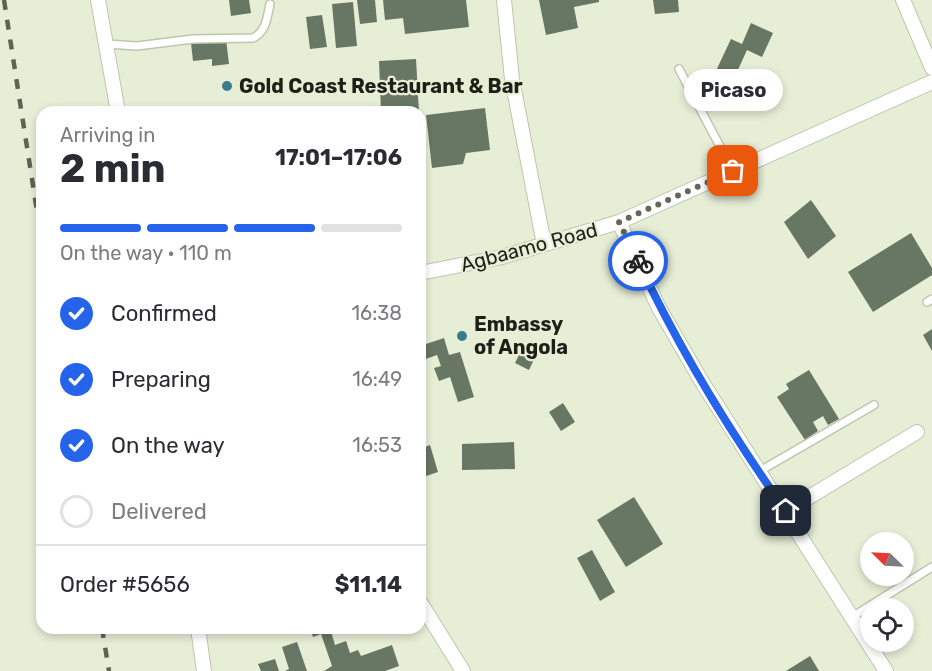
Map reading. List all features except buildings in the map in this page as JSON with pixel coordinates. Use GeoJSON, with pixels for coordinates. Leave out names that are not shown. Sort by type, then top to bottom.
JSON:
{"type":"FeatureCollection","features":[{"type":"Feature","properties":{"kind":"street"},"geometry":{"type":"LineString","coordinates":[[98,0],[117,106]]}},
{"type":"Feature","properties":{"kind":"street"},"geometry":{"type":"LineString","coordinates":[[504,0],[512,79],[544,244]]}},
{"type":"Feature","properties":{"kind":"street"},"geometry":{"type":"LineString","coordinates":[[903,0],[932,68]]}},
{"type":"Feature","properties":{"kind":"street","name":"Agbaamo Road"},"geometry":{"type":"LineString","coordinates":[[426,272],[476,263],[619,222],[932,82]]}},
{"type":"Feature","properties":{"kind":"street"},"geometry":{"type":"LineString","coordinates":[[619,222],[665,317],[758,472],[786,511],[886,671]]}},
{"type":"Feature","properties":{"kind":"street"},"geometry":{"type":"LineString","coordinates":[[786,511],[917,432]]}},
{"type":"Feature","properties":{"kind":"street"},"geometry":{"type":"LineString","coordinates":[[426,612],[463,671]]}},
{"type":"Feature","properties":{"kind":"street"},"geometry":{"type":"LineString","coordinates":[[199,634],[204,671]]}},
{"type":"Feature","properties":{"kind":"lane"},"geometry":{"type":"LineString","coordinates":[[106,44],[137,46],[214,38],[253,38],[260,35],[264,28],[270,4]]}},
{"type":"Feature","properties":{"kind":"lane"},"geometry":{"type":"LineString","coordinates":[[680,69],[733,171]]}},
{"type":"Feature","properties":{"kind":"lane"},"geometry":{"type":"LineString","coordinates":[[758,472],[874,405]]}},
{"type":"Feature","properties":{"kind":"lane"},"geometry":{"type":"LineString","coordinates":[[852,617],[932,567]]}},
{"type":"Feature","properties":{"kind":"railway"},"geometry":{"type":"LineString","coordinates":[[4,0],[36,205]]}},
{"type":"Feature","properties":{"kind":"railway"},"geometry":{"type":"LineString","coordinates":[[103,634],[109,671]]}},
{"type":"Feature","properties":{"kind":"way so far"},"geometry":{"type":"LineString","coordinates":[[638,261],[619,222],[733,171]]}},
{"type":"Feature","properties":{"kind":"place","name":"Gold Coast Restaurant & Bar"},"geometry":{"type":"Point","coordinates":[227,86]}},
{"type":"Feature","properties":{"kind":"place","name":"Picaso"},"geometry":{"type":"Point","coordinates":[733,171]}},
{"type":"Feature","properties":{"kind":"place","name":"Embassy of Angola"},"geometry":{"type":"Point","coordinates":[462,336]}},
{"type":"Feature","properties":{"kind":"route"},"geometry":{"type":"LineString","coordinates":[[638,261],[660,308],[702,382],[758,472],[786,511]]}}]}
